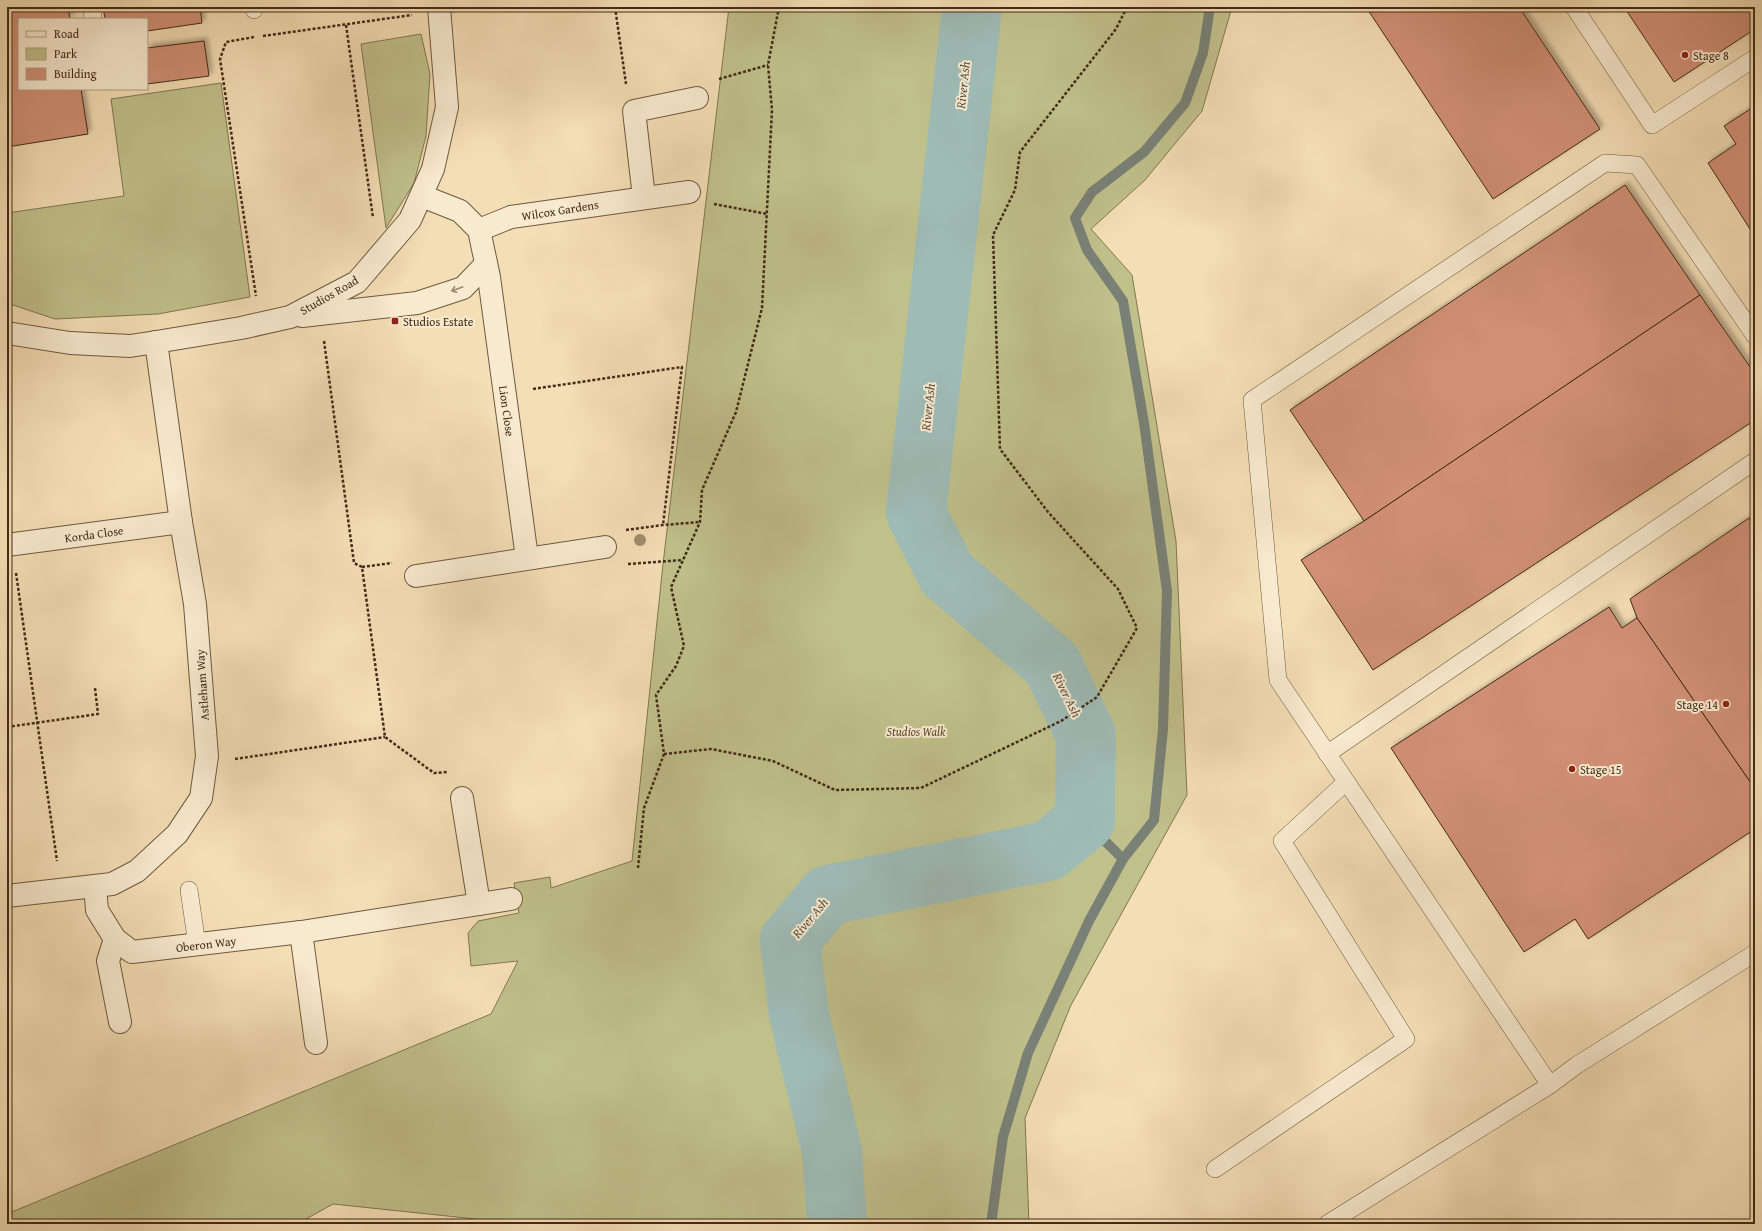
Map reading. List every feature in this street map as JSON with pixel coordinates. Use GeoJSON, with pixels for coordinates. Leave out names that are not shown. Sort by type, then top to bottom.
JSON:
{"type":"FeatureCollection","features":[{"type":"Feature","properties":{"kind":"street","name":"Studios Road"},"geometry":{"type":"LineString","coordinates":[[7,333],[70,343],[130,346],[260,324],[290,317],[356,282],[410,220],[433,170],[447,107],[439,9]]}},
{"type":"Feature","properties":{"kind":"street"},"geometry":{"type":"LineString","coordinates":[[644,197],[634,111],[698,98]]}},
{"type":"Feature","properties":{"kind":"street","name":"Wilcox Gardens"},"geometry":{"type":"LineString","coordinates":[[479,230],[511,217],[644,197],[689,192]]}},
{"type":"Feature","properties":{"kind":"street"},"geometry":{"type":"LineString","coordinates":[[422,196],[460,211],[479,230]]}},
{"type":"Feature","properties":{"kind":"street","name":"Lion Close"},"geometry":{"type":"LineString","coordinates":[[479,230],[486,264],[527,558]]}},
{"type":"Feature","properties":{"kind":"street"},"geometry":{"type":"LineString","coordinates":[[290,317],[417,303],[463,288],[486,264]]}},
{"type":"Feature","properties":{"kind":"street","name":"Astleham Way"},"geometry":{"type":"LineString","coordinates":[[7,896],[112,884],[137,871],[177,834],[201,798],[207,756],[195,604],[181,522],[156,342]]}},
{"type":"Feature","properties":{"kind":"street","name":"Korda Close"},"geometry":{"type":"LineString","coordinates":[[10,545],[181,522]]}},
{"type":"Feature","properties":{"kind":"street"},"geometry":{"type":"LineString","coordinates":[[416,576],[612,546]]}},
{"type":"Feature","properties":{"kind":"street"},"geometry":{"type":"LineString","coordinates":[[462,798],[479,904]]}},
{"type":"Feature","properties":{"kind":"street","name":"Oberon Way"},"geometry":{"type":"LineString","coordinates":[[95,886],[97,910],[115,939],[132,952],[301,932],[511,899]]}},
{"type":"Feature","properties":{"kind":"street"},"geometry":{"type":"LineString","coordinates":[[301,932],[316,1043]]}},
{"type":"Feature","properties":{"kind":"street"},"geometry":{"type":"LineString","coordinates":[[115,939],[108,961],[120,1022]]}},
{"type":"Feature","properties":{"kind":"lane"},"geometry":{"type":"LineString","coordinates":[[92,7],[93,18]]}},
{"type":"Feature","properties":{"kind":"lane"},"geometry":{"type":"LineString","coordinates":[[1574,7],[1652,125],[1755,58]]}},
{"type":"Feature","properties":{"kind":"lane"},"geometry":{"type":"LineString","coordinates":[[1550,1085],[1278,680],[1252,400],[1605,164],[1637,165],[1755,336]]}},
{"type":"Feature","properties":{"kind":"lane"},"geometry":{"type":"LineString","coordinates":[[1327,754],[1755,461]]}},
{"type":"Feature","properties":{"kind":"lane"},"geometry":{"type":"LineString","coordinates":[[1215,1169],[1406,1039],[1282,840],[1346,782]]}},
{"type":"Feature","properties":{"kind":"lane"},"geometry":{"type":"LineString","coordinates":[[189,890],[197,945]]}},
{"type":"Feature","properties":{"kind":"lane"},"geometry":{"type":"LineString","coordinates":[[1328,1224],[1550,1085],[1577,1066],[1755,952]]}},
{"type":"Feature","properties":{"kind":"path"},"geometry":{"type":"LineString","coordinates":[[615,7],[626,84],[634,111]]}},
{"type":"Feature","properties":{"kind":"path"},"geometry":{"type":"LineString","coordinates":[[638,868],[644,808],[664,754],[656,695],[676,666],[684,646],[671,587],[700,522],[702,490],[736,412],[762,308],[772,110],[768,65],[779,7]]}},
{"type":"Feature","properties":{"kind":"path"},"geometry":{"type":"LineString","coordinates":[[664,754],[711,749],[773,761],[835,790],[920,788],[1061,722],[1097,697],[1137,628],[1118,589],[1048,512],[1000,449],[993,235],[1015,190],[1020,152],[1116,29],[1127,7]]}},
{"type":"Feature","properties":{"kind":"path"},"geometry":{"type":"LineString","coordinates":[[254,8],[254,37]]}},
{"type":"Feature","properties":{"kind":"path"},"geometry":{"type":"LineString","coordinates":[[260,324],[220,59],[226,42],[346,25],[439,9]]}},
{"type":"Feature","properties":{"kind":"path"},"geometry":{"type":"LineString","coordinates":[[346,25],[374,228],[390,244]]}},
{"type":"Feature","properties":{"kind":"path"},"geometry":{"type":"LineString","coordinates":[[698,98],[719,79],[768,65]]}},
{"type":"Feature","properties":{"kind":"path"},"geometry":{"type":"LineString","coordinates":[[689,192],[711,203],[767,214]]}},
{"type":"Feature","properties":{"kind":"path"},"geometry":{"type":"LineString","coordinates":[[321,314],[354,563],[362,567],[385,737]]}},
{"type":"Feature","properties":{"kind":"path"},"geometry":{"type":"LineString","coordinates":[[504,393],[682,367],[662,524]]}},
{"type":"Feature","properties":{"kind":"path"},"geometry":{"type":"LineString","coordinates":[[683,560],[620,565],[612,546],[616,531],[662,524],[700,522]]}},
{"type":"Feature","properties":{"kind":"path"},"geometry":{"type":"LineString","coordinates":[[10,545],[61,890]]}},
{"type":"Feature","properties":{"kind":"path"},"geometry":{"type":"LineString","coordinates":[[7,728],[98,714],[95,688]]}},
{"type":"Feature","properties":{"kind":"path"},"geometry":{"type":"LineString","coordinates":[[206,763],[385,737],[434,773],[458,772],[462,798]]}},
{"type":"Feature","properties":{"kind":"green space","name":"Studios Walk"},"geometry":{"type":"Polygon","coordinates":[[[729,7],[1232,7],[1202,111],[1145,180],[1091,229],[1132,275],[1176,541],[1187,795],[1071,1005],[1025,1118],[1029,1224],[523,1224],[333,1204],[297,1224],[7,1224],[7,1214],[491,1014],[518,961],[471,966],[468,933],[478,921],[519,913],[514,883],[550,877],[551,888],[632,861],[663,564],[729,7]]]}},
{"type":"Feature","properties":{"kind":"green space"},"geometry":{"type":"Polygon","coordinates":[[[421,34],[430,74],[426,136],[414,183],[386,228],[361,44],[421,34]]]}},
{"type":"Feature","properties":{"kind":"green space"},"geometry":{"type":"Polygon","coordinates":[[[221,83],[250,297],[158,314],[55,319],[7,303],[7,213],[124,196],[111,99],[221,83]]]}},
{"type":"Feature","properties":{"kind":"building"},"geometry":{"type":"Polygon","coordinates":[[[7,7],[68,7],[70,18],[18,18],[18,90],[81,90],[88,134],[7,147],[7,7]]]}},
{"type":"Feature","properties":{"kind":"building"},"geometry":{"type":"Polygon","coordinates":[[[103,7],[200,7],[202,23],[148,31],[148,18],[105,18],[103,7]]]}},
{"type":"Feature","properties":{"kind":"building"},"geometry":{"type":"Polygon","coordinates":[[[1366,7],[1519,7],[1600,129],[1493,199],[1366,7]]]}},
{"type":"Feature","properties":{"kind":"building","name":"Stage 8"},"geometry":{"type":"Polygon","coordinates":[[[1624,7],[1755,7],[1755,29],[1674,82],[1624,7]]]}},
{"type":"Feature","properties":{"kind":"building"},"geometry":{"type":"Polygon","coordinates":[[[204,41],[209,76],[148,84],[148,48],[204,41]]]}},
{"type":"Feature","properties":{"kind":"building"},"geometry":{"type":"Polygon","coordinates":[[[1755,106],[1755,237],[1708,163],[1736,144],[1724,126],[1755,106]]]}},
{"type":"Feature","properties":{"kind":"building"},"geometry":{"type":"Polygon","coordinates":[[[1625,185],[1700,295],[1364,521],[1290,410],[1625,185]]]}},
{"type":"Feature","properties":{"kind":"building"},"geometry":{"type":"Polygon","coordinates":[[[1700,295],[1755,374],[1755,420],[1373,670],[1301,560],[1364,521],[1700,295]]]}},
{"type":"Feature","properties":{"kind":"building","name":"Stage 14"},"geometry":{"type":"Polygon","coordinates":[[[1749,518],[1755,529],[1755,789],[1637,618],[1630,599],[1749,518]]]}},
{"type":"Feature","properties":{"kind":"building","name":"Stage 15"},"geometry":{"type":"Polygon","coordinates":[[[1609,607],[1622,628],[1637,618],[1755,789],[1755,829],[1588,939],[1575,919],[1524,952],[1391,748],[1609,607]]]}},
{"type":"Feature","properties":{"kind":"waterway","name":"River Ash"},"geometry":{"type":"LineString","coordinates":[[837,1224],[832,1151],[799,1015],[790,940],[828,895],[1048,851],[1085,821],[1086,735],[1052,664],[947,574],[916,513],[972,7]]}},
{"type":"Feature","properties":{"kind":"waterway"},"geometry":{"type":"LineString","coordinates":[[991,1224],[1003,1137],[1028,1053],[1089,921],[1123,859],[1154,820],[1163,729],[1167,591],[1144,423],[1123,301],[1087,250],[1075,218],[1092,192],[1144,152],[1185,103],[1203,53],[1210,7]]}},
{"type":"Feature","properties":{"kind":"waterway"},"geometry":{"type":"LineString","coordinates":[[1085,821],[1123,859]]}},
{"type":"Feature","properties":{"kind":"place","name":"Stage 8"},"geometry":{"type":"Point","coordinates":[1685,55]}},
{"type":"Feature","properties":{"kind":"place","name":"Studios Estate"},"geometry":{"type":"Point","coordinates":[395,321]}},
{"type":"Feature","properties":{"kind":"place","name":"Stage 14"},"geometry":{"type":"Point","coordinates":[1726,704]}},
{"type":"Feature","properties":{"kind":"place","name":"Stage 15"},"geometry":{"type":"Point","coordinates":[1572,769]}}]}
